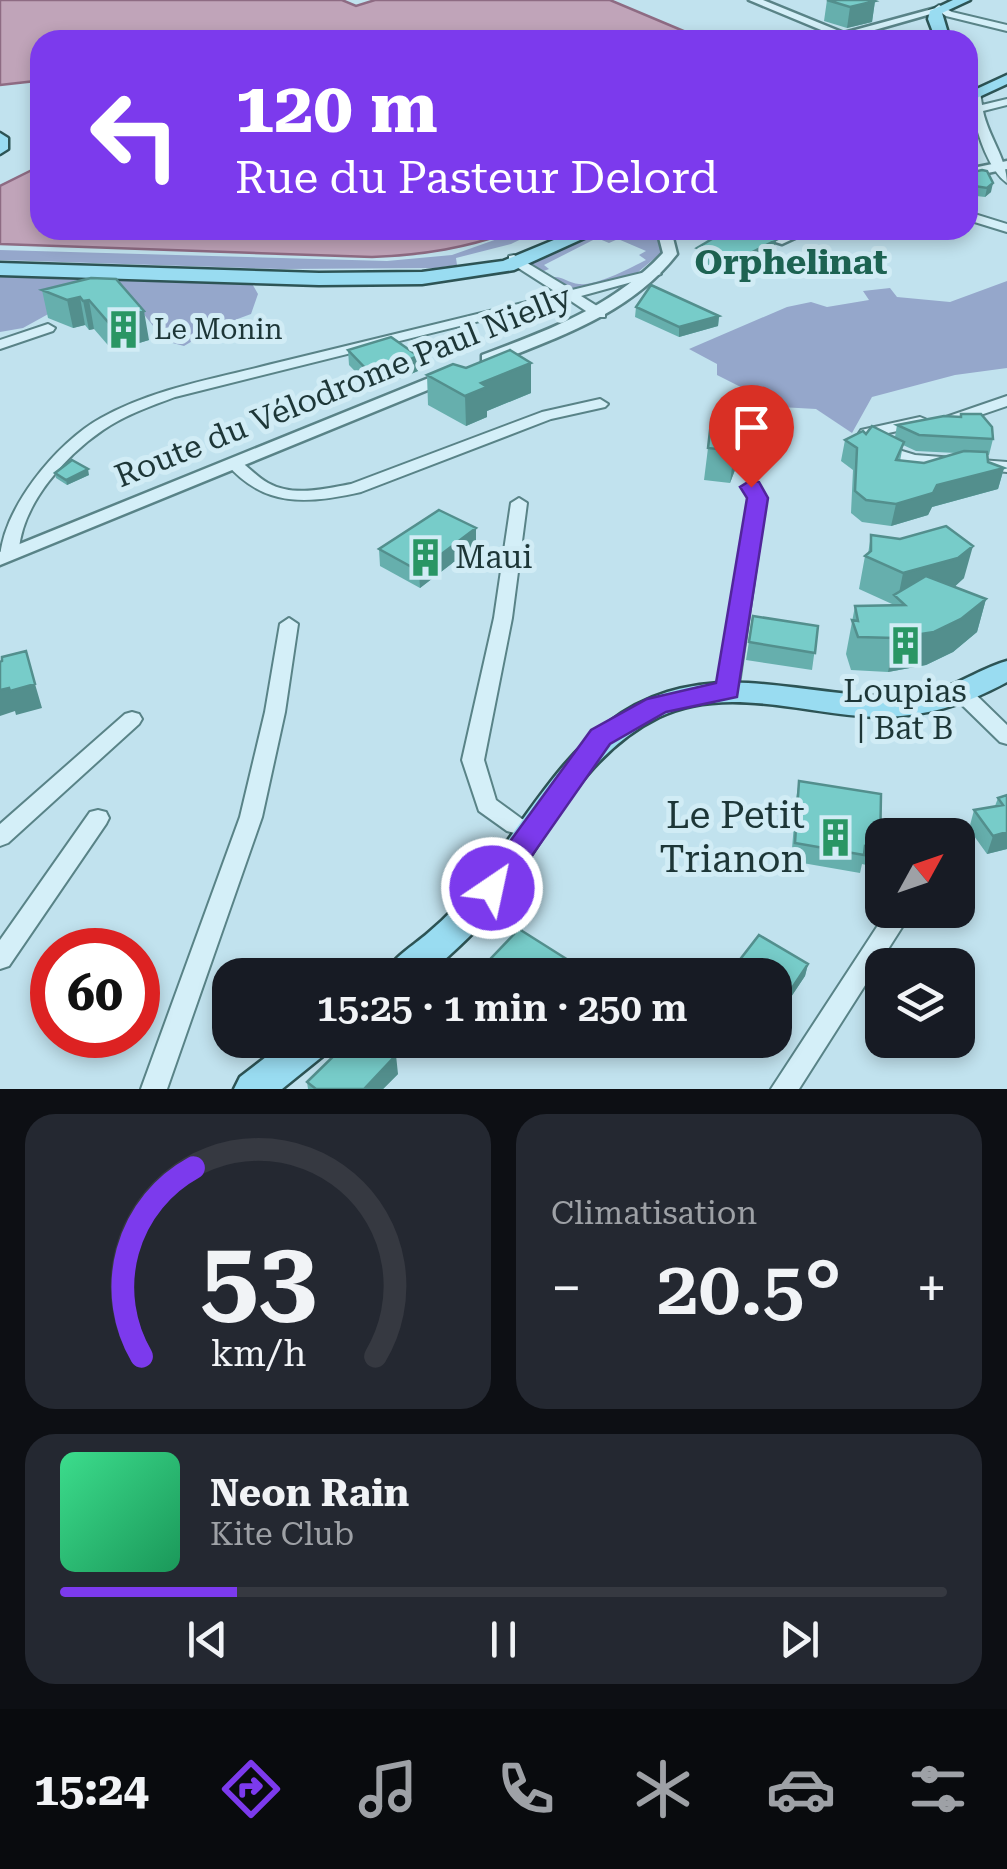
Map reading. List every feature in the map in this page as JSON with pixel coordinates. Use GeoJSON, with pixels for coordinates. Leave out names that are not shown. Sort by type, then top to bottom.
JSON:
{"type":"FeatureCollection","features":[{"type":"Feature","properties":{"kind":"main road"},"geometry":{"type":"LineString","coordinates":[[941,30],[936,13],[964,0]]}},
{"type":"Feature","properties":{"kind":"main road"},"geometry":{"type":"LineString","coordinates":[[978,94],[1000,82]]}},
{"type":"Feature","properties":{"kind":"main road"},"geometry":{"type":"LineString","coordinates":[[0,138],[0,150]]}},
{"type":"Feature","properties":{"kind":"main road"},"geometry":{"type":"LineString","coordinates":[[379,280],[413,272],[512,261],[557,240]]}},
{"type":"Feature","properties":{"kind":"main road"},"geometry":{"type":"LineString","coordinates":[[0,266],[379,280],[470,273],[567,240]]}},
{"type":"Feature","properties":{"kind":"main road"},"geometry":{"type":"LineString","coordinates":[[0,266],[413,272]]}},
{"type":"Feature","properties":{"kind":"main road"},"geometry":{"type":"LineString","coordinates":[[422,958],[460,925],[492,888],[601,737],[657,706],[693,695],[728,691],[903,709],[965,696],[1007,670]]}},
{"type":"Feature","properties":{"kind":"main road"},"geometry":{"type":"LineString","coordinates":[[254,1089],[293,1058]]}},
{"type":"Feature","properties":{"kind":"street"},"geometry":{"type":"LineString","coordinates":[[754,0],[827,30]]}},
{"type":"Feature","properties":{"kind":"street"},"geometry":{"type":"LineString","coordinates":[[864,30],[936,13],[1007,28]]}},
{"type":"Feature","properties":{"kind":"street"},"geometry":{"type":"LineString","coordinates":[[978,99],[1007,102]]}},
{"type":"Feature","properties":{"kind":"street"},"geometry":{"type":"LineString","coordinates":[[978,113],[1005,171],[978,172]]}},
{"type":"Feature","properties":{"kind":"street"},"geometry":{"type":"LineString","coordinates":[[978,219],[1007,228]]}},
{"type":"Feature","properties":{"kind":"street"},"geometry":{"type":"LineString","coordinates":[[0,558],[10,550],[8,539],[19,514],[67,456],[97,427],[130,410],[170,394],[654,274],[670,254],[666,240]]}},
{"type":"Feature","properties":{"kind":"street"},"geometry":{"type":"LineString","coordinates":[[512,261],[600,314]]}},
{"type":"Feature","properties":{"kind":"street","name":"Route du Vélodrome Paul Nielly"},"geometry":{"type":"LineString","coordinates":[[0,558],[600,314],[654,274]]}},
{"type":"Feature","properties":{"kind":"street"},"geometry":{"type":"LineString","coordinates":[[0,345],[48,328]]}},
{"type":"Feature","properties":{"kind":"street"},"geometry":{"type":"LineString","coordinates":[[1007,401],[954,420],[917,422],[867,433],[893,456],[1007,467]]}},
{"type":"Feature","properties":{"kind":"street"},"geometry":{"type":"LineString","coordinates":[[234,463],[258,486],[277,495],[326,494],[369,483],[547,415],[600,404]]}},
{"type":"Feature","properties":{"kind":"street"},"geometry":{"type":"LineString","coordinates":[[728,691],[758,498],[751,487]]}},
{"type":"Feature","properties":{"kind":"street"},"geometry":{"type":"LineString","coordinates":[[519,503],[503,618],[473,760],[487,804],[515,826],[532,830]]}},
{"type":"Feature","properties":{"kind":"street"},"geometry":{"type":"LineString","coordinates":[[154,1089],[251,818],[275,712],[289,624]]}},
{"type":"Feature","properties":{"kind":"street"},"geometry":{"type":"LineString","coordinates":[[965,696],[1007,737]]}},
{"type":"Feature","properties":{"kind":"street"},"geometry":{"type":"LineString","coordinates":[[0,837],[132,719]]}},
{"type":"Feature","properties":{"kind":"street"},"geometry":{"type":"LineString","coordinates":[[0,959],[98,818]]}},
{"type":"Feature","properties":{"kind":"street"},"geometry":{"type":"LineString","coordinates":[[784,1089],[889,928]]}},
{"type":"Feature","properties":{"kind":"shaded area"},"geometry":{"type":"Polygon","coordinates":[[[0,0],[342,0],[356,6],[375,0],[610,0],[681,30],[30,30],[30,82],[0,85],[0,0]]]}},
{"type":"Feature","properties":{"kind":"shaded area"},"geometry":{"type":"Polygon","coordinates":[[[30,171],[30,240],[486,240],[445,250],[372,257],[0,244],[0,186],[30,171]]]}},
{"type":"Feature","properties":{"kind":"shaded area"},"geometry":{"type":"Polygon","coordinates":[[[495,240],[519,240],[456,258],[457,265],[435,268],[280,269],[0,260],[0,250],[387,261],[452,255],[495,240]]]}},
{"type":"Feature","properties":{"kind":"shaded area"},"geometry":{"type":"Polygon","coordinates":[[[580,240],[593,240],[544,265],[549,269],[541,272],[531,264],[580,240]]]}},
{"type":"Feature","properties":{"kind":"shaded area"},"geometry":{"type":"Polygon","coordinates":[[[620,240],[659,242],[662,252],[637,273],[570,291],[549,278],[579,284],[595,282],[646,260],[639,255],[646,251],[620,240]]]}},
{"type":"Feature","properties":{"kind":"shaded area"},"geometry":{"type":"Polygon","coordinates":[[[0,271],[250,280],[258,294],[251,314],[216,327],[184,346],[165,341],[142,312],[61,307],[23,328],[0,332],[0,271]]]}},
{"type":"Feature","properties":{"kind":"shaded area"},"geometry":{"type":"Polygon","coordinates":[[[1007,281],[1007,368],[955,375],[872,397],[852,433],[816,409],[780,407],[717,375],[717,364],[689,349],[787,307],[811,302],[827,307],[869,300],[863,291],[890,288],[897,297],[950,302],[1007,281]]]}},
{"type":"Feature","properties":{"kind":"building"},"geometry":{"type":"Polygon","coordinates":[[[827,0],[872,0],[875,1],[850,7],[827,0]]]}},
{"type":"Feature","properties":{"kind":"building"},"geometry":{"type":"Polygon","coordinates":[[[978,171],[987,171],[993,183],[987,188],[978,187],[978,171]]]}},
{"type":"Feature","properties":{"kind":"building"},"geometry":{"type":"Polygon","coordinates":[[[710,240],[776,240],[733,262],[697,248],[710,240]]]}},
{"type":"Feature","properties":{"kind":"building"},"geometry":{"type":"Polygon","coordinates":[[[91,278],[116,279],[144,311],[108,322],[89,300],[67,300],[42,290],[91,278]]]}},
{"type":"Feature","properties":{"kind":"building"},"geometry":{"type":"Polygon","coordinates":[[[651,285],[719,316],[679,327],[636,307],[651,285]]]}},
{"type":"Feature","properties":{"kind":"building"},"geometry":{"type":"Polygon","coordinates":[[[391,337],[418,356],[372,375],[348,350],[391,337]]]}},
{"type":"Feature","properties":{"kind":"building"},"geometry":{"type":"Polygon","coordinates":[[[510,350],[531,363],[481,383],[487,387],[465,396],[427,375],[453,364],[466,368],[510,350]]]}},
{"type":"Feature","properties":{"kind":"building"},"geometry":{"type":"Polygon","coordinates":[[[981,414],[992,427],[993,439],[919,435],[897,425],[944,416],[961,417],[981,414]]]}},
{"type":"Feature","properties":{"kind":"building"},"geometry":{"type":"Polygon","coordinates":[[[711,422],[770,425],[766,441],[738,439],[734,451],[708,448],[711,422]]]}},
{"type":"Feature","properties":{"kind":"building"},"geometry":{"type":"Polygon","coordinates":[[[872,426],[904,442],[896,460],[924,463],[964,451],[987,452],[988,462],[1004,468],[937,485],[933,493],[896,504],[866,500],[855,491],[857,448],[845,440],[863,431],[866,434],[872,426]]]}},
{"type":"Feature","properties":{"kind":"building"},"geometry":{"type":"Polygon","coordinates":[[[72,460],[88,469],[66,480],[55,473],[72,460]]]}},
{"type":"Feature","properties":{"kind":"building"},"geometry":{"type":"Polygon","coordinates":[[[439,510],[476,528],[419,571],[379,549],[439,510]]]}},
{"type":"Feature","properties":{"kind":"building"},"geometry":{"type":"Polygon","coordinates":[[[946,526],[973,546],[958,558],[903,573],[865,556],[871,551],[871,535],[900,539],[946,526]]]}},
{"type":"Feature","properties":{"kind":"building"},"geometry":{"type":"Polygon","coordinates":[[[926,576],[986,599],[961,619],[934,632],[895,638],[858,637],[852,620],[858,621],[855,606],[905,605],[894,595],[926,576]]]}},
{"type":"Feature","properties":{"kind":"building"},"geometry":{"type":"Polygon","coordinates":[[[753,616],[818,626],[815,653],[749,642],[753,616]]]}},
{"type":"Feature","properties":{"kind":"building"},"geometry":{"type":"Polygon","coordinates":[[[26,651],[35,684],[0,690],[2,657],[26,651]]]}},
{"type":"Feature","properties":{"kind":"building","name":"Le Petit Trianon"},"geometry":{"type":"Polygon","coordinates":[[[799,781],[881,794],[881,818],[865,818],[864,855],[795,843],[799,781]]]}},
{"type":"Feature","properties":{"kind":"building"},"geometry":{"type":"Polygon","coordinates":[[[1007,795],[1007,832],[993,836],[974,810],[1003,805],[998,798],[1007,795]]]}},
{"type":"Feature","properties":{"kind":"building"},"geometry":{"type":"Polygon","coordinates":[[[519,929],[565,958],[491,958],[519,929]]]}},
{"type":"Feature","properties":{"kind":"building"},"geometry":{"type":"Polygon","coordinates":[[[759,935],[808,964],[792,988],[792,958],[741,958],[759,935]]]}},
{"type":"Feature","properties":{"kind":"building"},"geometry":{"type":"Polygon","coordinates":[[[332,1058],[393,1058],[364,1089],[316,1089],[307,1082],[332,1058]]]}},
{"type":"Feature","properties":{"kind":"place","name":"Le Monin"},"geometry":{"type":"Point","coordinates":[124,329]}},
{"type":"Feature","properties":{"kind":"place","name":"Maui"},"geometry":{"type":"Point","coordinates":[425,557]}},
{"type":"Feature","properties":{"kind":"place","name":"Loupias | Bat B"},"geometry":{"type":"Point","coordinates":[905,646]}},
{"type":"Feature","properties":{"kind":"place","name":"Le Petit Trianon"},"geometry":{"type":"Point","coordinates":[835,837]}},
{"type":"Feature","properties":{"kind":"district","name":"Orphelinat"},"geometry":{"type":"Point","coordinates":[791,262]}},
{"type":"Feature","properties":{"kind":"route"},"geometry":{"type":"LineString","coordinates":[[492,888],[601,737],[657,706],[693,695],[728,691],[758,498],[751,487]]}}]}
